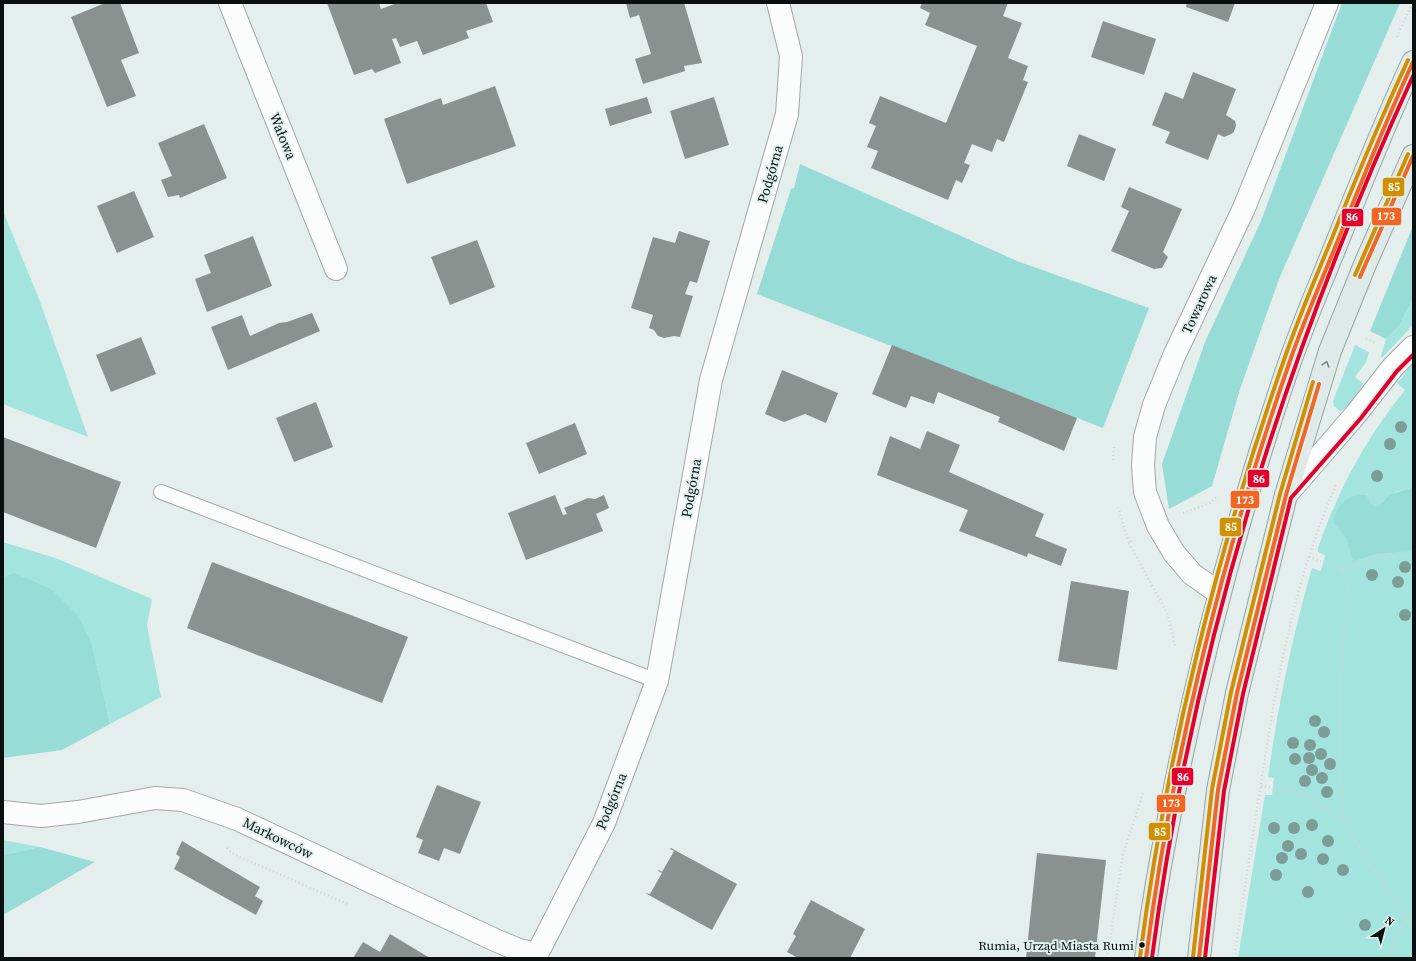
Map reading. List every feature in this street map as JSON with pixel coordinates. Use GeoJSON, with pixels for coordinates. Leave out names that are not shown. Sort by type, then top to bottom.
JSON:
{"type":"FeatureCollection","features":[{"type":"Feature","properties":{"kind":"main road"},"geometry":{"type":"LineString","coordinates":[[1146,958],[1159,874],[1174,793],[1202,662],[1219,593],[1285,374],[1390,111],[1413,62]]}},
{"type":"Feature","properties":{"kind":"main road"},"geometry":{"type":"LineString","coordinates":[[1199,958],[1218,790],[1237,693],[1286,495],[1330,351],[1366,262],[1413,156]]}},
{"type":"Feature","properties":{"kind":"street","name":"Wałowa"},"geometry":{"type":"LineString","coordinates":[[230,3],[336,269]]}},
{"type":"Feature","properties":{"kind":"street","name":"Podgórna"},"geometry":{"type":"LineString","coordinates":[[536,956],[604,823],[657,681],[711,380],[787,114],[791,56],[778,3]]}},
{"type":"Feature","properties":{"kind":"street","name":"Towarowa"},"geometry":{"type":"LineString","coordinates":[[1219,593],[1192,574],[1174,553],[1158,526],[1145,492],[1143,466],[1146,437],[1154,405],[1174,356],[1244,208],[1327,3]]}},
{"type":"Feature","properties":{"kind":"street"},"geometry":{"type":"LineString","coordinates":[[1286,495],[1356,414],[1393,367],[1413,348]]}},
{"type":"Feature","properties":{"kind":"street","name":"Markowców"},"geometry":{"type":"LineString","coordinates":[[3,812],[41,816],[78,812],[155,798],[183,800],[237,819],[495,940],[536,956]]}},
{"type":"Feature","properties":{"kind":"lane"},"geometry":{"type":"LineString","coordinates":[[160,492],[657,681]]}},
{"type":"Feature","properties":{"kind":"path"},"geometry":{"type":"LineString","coordinates":[[1361,338],[1378,343],[1377,349]]}},
{"type":"Feature","properties":{"kind":"path"},"geometry":{"type":"LineString","coordinates":[[1234,958],[1278,679],[1309,557],[1323,513],[1338,480]]}},
{"type":"Feature","properties":{"kind":"path"},"geometry":{"type":"LineString","coordinates":[[1128,543],[1168,615],[1176,650]]}},
{"type":"Feature","properties":{"kind":"path"},"geometry":{"type":"LineString","coordinates":[[1309,557],[1342,569],[1378,558],[1413,555]]}},
{"type":"Feature","properties":{"kind":"path"},"geometry":{"type":"LineString","coordinates":[[1342,569],[1348,582],[1341,667],[1339,765],[1344,821],[1360,849],[1413,928]]}},
{"type":"Feature","properties":{"kind":"path"},"geometry":{"type":"LineString","coordinates":[[1260,786],[1288,790],[1305,797],[1344,821]]}},
{"type":"Feature","properties":{"kind":"path"},"geometry":{"type":"LineString","coordinates":[[1107,958],[1123,855],[1143,791]]}},
{"type":"Feature","properties":{"kind":"path"},"geometry":{"type":"LineString","coordinates":[[240,857],[326,897]]}},
{"type":"Feature","properties":{"kind":"path"},"geometry":{"type":"LineString","coordinates":[[1389,958],[1396,937],[1413,908]]}},
{"type":"Feature","properties":{"kind":"shaded area"},"geometry":{"type":"Polygon","coordinates":[[[1342,3],[1400,3],[1279,279],[1240,389],[1212,486],[1169,509],[1162,464],[1205,342],[1261,221],[1342,3]]]}},
{"type":"Feature","properties":{"kind":"shaded area"},"geometry":{"type":"Polygon","coordinates":[[[800,164],[1017,261],[1149,308],[1103,428],[757,294],[791,189],[794,188],[800,164]]]}},
{"type":"Feature","properties":{"kind":"shaded area"},"geometry":{"type":"Polygon","coordinates":[[[3,211],[39,299],[88,437],[3,404],[3,211]]]}},
{"type":"Feature","properties":{"kind":"shaded area"},"geometry":{"type":"Polygon","coordinates":[[[1413,226],[1413,298],[1399,326],[1386,339],[1370,331],[1413,226]]]}},
{"type":"Feature","properties":{"kind":"shaded area"},"geometry":{"type":"Polygon","coordinates":[[[1413,298],[1413,325],[1382,358],[1381,356],[1386,339],[1399,326],[1413,298]]]}},
{"type":"Feature","properties":{"kind":"shaded area"},"geometry":{"type":"Polygon","coordinates":[[[1355,345],[1369,352],[1366,362],[1355,377],[1363,384],[1350,404],[1340,411],[1334,406],[1333,401],[1355,345]]]}},
{"type":"Feature","properties":{"kind":"shaded area"},"geometry":{"type":"Polygon","coordinates":[[[1413,363],[1413,487],[1396,492],[1384,500],[1378,508],[1374,507],[1368,499],[1339,528],[1346,538],[1350,548],[1413,544],[1413,958],[1238,958],[1265,795],[1272,795],[1274,778],[1268,777],[1276,724],[1298,620],[1312,568],[1321,571],[1325,555],[1318,552],[1318,548],[1344,485],[1354,465],[1378,427],[1405,390],[1397,383],[1413,363]]]}},
{"type":"Feature","properties":{"kind":"shaded area"},"geometry":{"type":"Polygon","coordinates":[[[1413,487],[1413,551],[1376,554],[1353,561],[1346,538],[1333,522],[1340,506],[1353,496],[1366,495],[1372,504],[1378,507],[1389,495],[1413,487]]]}},
{"type":"Feature","properties":{"kind":"shaded area"},"geometry":{"type":"Polygon","coordinates":[[[3,542],[58,559],[152,599],[147,625],[161,697],[110,724],[92,645],[3,578],[3,542]]]}},
{"type":"Feature","properties":{"kind":"shaded area"},"geometry":{"type":"Polygon","coordinates":[[[14,573],[51,589],[79,617],[92,645],[110,724],[62,750],[3,758],[3,578],[14,573]]]}},
{"type":"Feature","properties":{"kind":"shaded area"},"geometry":{"type":"Polygon","coordinates":[[[3,840],[40,847],[3,855],[3,840]]]}},
{"type":"Feature","properties":{"kind":"shaded area"},"geometry":{"type":"Polygon","coordinates":[[[40,847],[95,862],[3,915],[3,855],[40,847]]]}},
{"type":"Feature","properties":{"kind":"building"},"geometry":{"type":"Polygon","coordinates":[[[105,3],[120,3],[139,53],[121,60],[136,96],[107,107],[71,17],[105,3]]]}},
{"type":"Feature","properties":{"kind":"building"},"geometry":{"type":"Polygon","coordinates":[[[327,3],[379,3],[381,9],[397,3],[486,3],[493,22],[466,31],[469,38],[423,55],[417,41],[400,47],[396,38],[392,39],[401,63],[375,73],[372,69],[354,75],[327,3]]]}},
{"type":"Feature","properties":{"kind":"building"},"geometry":{"type":"Polygon","coordinates":[[[626,3],[684,3],[702,63],[684,66],[685,71],[643,84],[635,59],[651,54],[639,15],[630,18],[626,3]]]}},
{"type":"Feature","properties":{"kind":"building"},"geometry":{"type":"Polygon","coordinates":[[[922,3],[1008,3],[1003,16],[1022,23],[1008,58],[1028,66],[1023,80],[1028,82],[1004,142],[997,139],[992,152],[972,144],[964,163],[970,165],[962,183],[956,180],[948,200],[871,168],[878,151],[867,147],[876,126],[869,123],[880,96],[946,123],[977,46],[925,25],[930,13],[920,8],[922,3]]]}},
{"type":"Feature","properties":{"kind":"building"},"geometry":{"type":"Polygon","coordinates":[[[1187,3],[1235,3],[1228,22],[1186,7],[1187,3]]]}},
{"type":"Feature","properties":{"kind":"building"},"geometry":{"type":"Polygon","coordinates":[[[1103,21],[1156,39],[1144,75],[1091,57],[1103,21]]]}},
{"type":"Feature","properties":{"kind":"building"},"geometry":{"type":"Polygon","coordinates":[[[1193,72],[1236,89],[1226,115],[1235,121],[1235,129],[1233,133],[1224,137],[1218,134],[1208,160],[1165,143],[1170,132],[1152,125],[1165,92],[1183,99],[1193,72]]]}},
{"type":"Feature","properties":{"kind":"building"},"geometry":{"type":"Polygon","coordinates":[[[495,86],[516,146],[407,184],[384,119],[441,98],[443,105],[495,86]]]}},
{"type":"Feature","properties":{"kind":"building"},"geometry":{"type":"Polygon","coordinates":[[[647,97],[652,113],[610,126],[605,109],[647,97]]]}},
{"type":"Feature","properties":{"kind":"building"},"geometry":{"type":"Polygon","coordinates":[[[714,97],[729,145],[685,159],[670,111],[714,97]]]}},
{"type":"Feature","properties":{"kind":"building"},"geometry":{"type":"Polygon","coordinates":[[[204,124],[227,178],[180,198],[179,195],[168,197],[161,180],[172,176],[158,143],[204,124]]]}},
{"type":"Feature","properties":{"kind":"building"},"geometry":{"type":"Polygon","coordinates":[[[1079,134],[1116,149],[1104,181],[1067,166],[1079,134]]]}},
{"type":"Feature","properties":{"kind":"building"},"geometry":{"type":"Polygon","coordinates":[[[1129,187],[1182,209],[1163,252],[1168,257],[1162,268],[1154,269],[1111,251],[1129,211],[1121,207],[1129,187]]]}},
{"type":"Feature","properties":{"kind":"building"},"geometry":{"type":"Polygon","coordinates":[[[134,191],[154,237],[117,253],[97,206],[134,191]]]}},
{"type":"Feature","properties":{"kind":"building"},"geometry":{"type":"Polygon","coordinates":[[[679,231],[710,241],[697,283],[690,281],[685,294],[693,296],[680,337],[674,336],[664,338],[658,336],[654,330],[649,328],[653,315],[631,308],[653,237],[675,243],[679,231]]]}},
{"type":"Feature","properties":{"kind":"building"},"geometry":{"type":"Polygon","coordinates":[[[253,236],[272,286],[207,312],[195,279],[211,273],[204,255],[253,236]]]}},
{"type":"Feature","properties":{"kind":"building"},"geometry":{"type":"Polygon","coordinates":[[[477,240],[495,287],[450,305],[431,257],[477,240]]]}},
{"type":"Feature","properties":{"kind":"building"},"geometry":{"type":"Polygon","coordinates":[[[312,313],[320,331],[228,370],[211,327],[242,315],[250,336],[279,323],[287,322],[312,313]]]}},
{"type":"Feature","properties":{"kind":"building"},"geometry":{"type":"Polygon","coordinates":[[[141,337],[156,374],[111,392],[96,355],[141,337]]]}},
{"type":"Feature","properties":{"kind":"building"},"geometry":{"type":"Polygon","coordinates":[[[892,345],[1077,418],[1064,451],[998,422],[1000,417],[938,392],[934,404],[911,396],[906,408],[872,394],[892,345]]]}},
{"type":"Feature","properties":{"kind":"building"},"geometry":{"type":"Polygon","coordinates":[[[782,370],[838,393],[826,423],[805,414],[784,422],[765,414],[782,370]]]}},
{"type":"Feature","properties":{"kind":"building"},"geometry":{"type":"Polygon","coordinates":[[[316,402],[333,447],[294,462],[276,418],[316,402]]]}},
{"type":"Feature","properties":{"kind":"building"},"geometry":{"type":"Polygon","coordinates":[[[575,423],[587,454],[539,474],[526,443],[575,423]]]}},
{"type":"Feature","properties":{"kind":"building"},"geometry":{"type":"Polygon","coordinates":[[[927,431],[960,445],[949,472],[1044,514],[1035,536],[1067,549],[1061,566],[1028,553],[1027,557],[959,531],[968,510],[877,475],[890,436],[920,449],[927,431]]]}},
{"type":"Feature","properties":{"kind":"building"},"geometry":{"type":"Polygon","coordinates":[[[3,437],[121,482],[96,548],[3,512],[3,437]]]}},
{"type":"Feature","properties":{"kind":"building"},"geometry":{"type":"Polygon","coordinates":[[[555,495],[563,515],[567,514],[564,508],[588,498],[595,499],[604,495],[609,508],[596,514],[603,531],[526,560],[508,513],[555,495]]]}},
{"type":"Feature","properties":{"kind":"building"},"geometry":{"type":"Polygon","coordinates":[[[212,562],[408,637],[382,703],[187,628],[212,562]]]}},
{"type":"Feature","properties":{"kind":"building"},"geometry":{"type":"Polygon","coordinates":[[[1071,581],[1129,591],[1117,670],[1058,661],[1071,581]]]}},
{"type":"Feature","properties":{"kind":"building"},"geometry":{"type":"Polygon","coordinates":[[[437,785],[481,802],[460,854],[444,848],[439,861],[418,853],[423,840],[416,837],[437,785]]]}},
{"type":"Feature","properties":{"kind":"building"},"geometry":{"type":"Polygon","coordinates":[[[182,841],[260,887],[255,896],[263,901],[256,915],[174,869],[180,857],[176,854],[182,841]]]}},
{"type":"Feature","properties":{"kind":"building"},"geometry":{"type":"Polygon","coordinates":[[[671,848],[737,884],[712,930],[645,893],[650,894],[662,873],[658,871],[659,870],[662,872],[674,851],[670,849],[671,848]]]}},
{"type":"Feature","properties":{"kind":"building"},"geometry":{"type":"Polygon","coordinates":[[[1037,853],[1106,860],[1095,958],[1026,958],[1037,853]]]}},
{"type":"Feature","properties":{"kind":"building"},"geometry":{"type":"Polygon","coordinates":[[[811,900],[865,929],[850,958],[798,958],[787,952],[796,936],[793,934],[811,900]]]}},
{"type":"Feature","properties":{"kind":"building"},"geometry":{"type":"Polygon","coordinates":[[[390,934],[430,958],[353,958],[363,942],[380,952],[390,934]]]}},
{"type":"Feature","properties":{"kind":"transit line","name":"85"},"geometry":{"type":"LineString","coordinates":[[1140,957],[1164,805],[1180,729],[1197,653],[1238,503],[1261,429],[1296,327],[1359,171],[1408,60]]}},
{"type":"Feature","properties":{"kind":"transit line","name":"173"},"geometry":{"type":"LineString","coordinates":[[1146,958],[1170,806],[1186,730],[1203,654],[1244,504],[1267,430],[1302,328],[1374,151],[1413,62]]}},
{"type":"Feature","properties":{"kind":"transit line","name":"86"},"geometry":{"type":"LineString","coordinates":[[1152,958],[1169,844],[1192,731],[1218,618],[1250,507],[1285,397],[1324,289],[1367,181],[1413,76]]}},
{"type":"Feature","properties":{"kind":"transit line","name":"85"},"geometry":{"type":"LineString","coordinates":[[1355,275],[1408,154]]}},
{"type":"Feature","properties":{"kind":"transit line","name":"173"},"geometry":{"type":"LineString","coordinates":[[1360,277],[1413,156]]}},
{"type":"Feature","properties":{"kind":"transit line","name":"86"},"geometry":{"type":"LineString","coordinates":[[1205,958],[1224,791],[1243,694],[1291,498],[1361,418],[1397,371],[1413,355]]}},
{"type":"Feature","properties":{"kind":"transit line","name":"85"},"geometry":{"type":"LineString","coordinates":[[1193,957],[1212,789],[1231,692],[1280,494],[1313,382]]}},
{"type":"Feature","properties":{"kind":"transit line","name":"173"},"geometry":{"type":"LineString","coordinates":[[1199,958],[1218,790],[1237,693],[1286,495],[1319,384]]}},
{"type":"Feature","properties":{"kind":"place","name":"Rumia, Urząd Miasta Rumi"},"geometry":{"type":"Point","coordinates":[1142,945]}}]}
